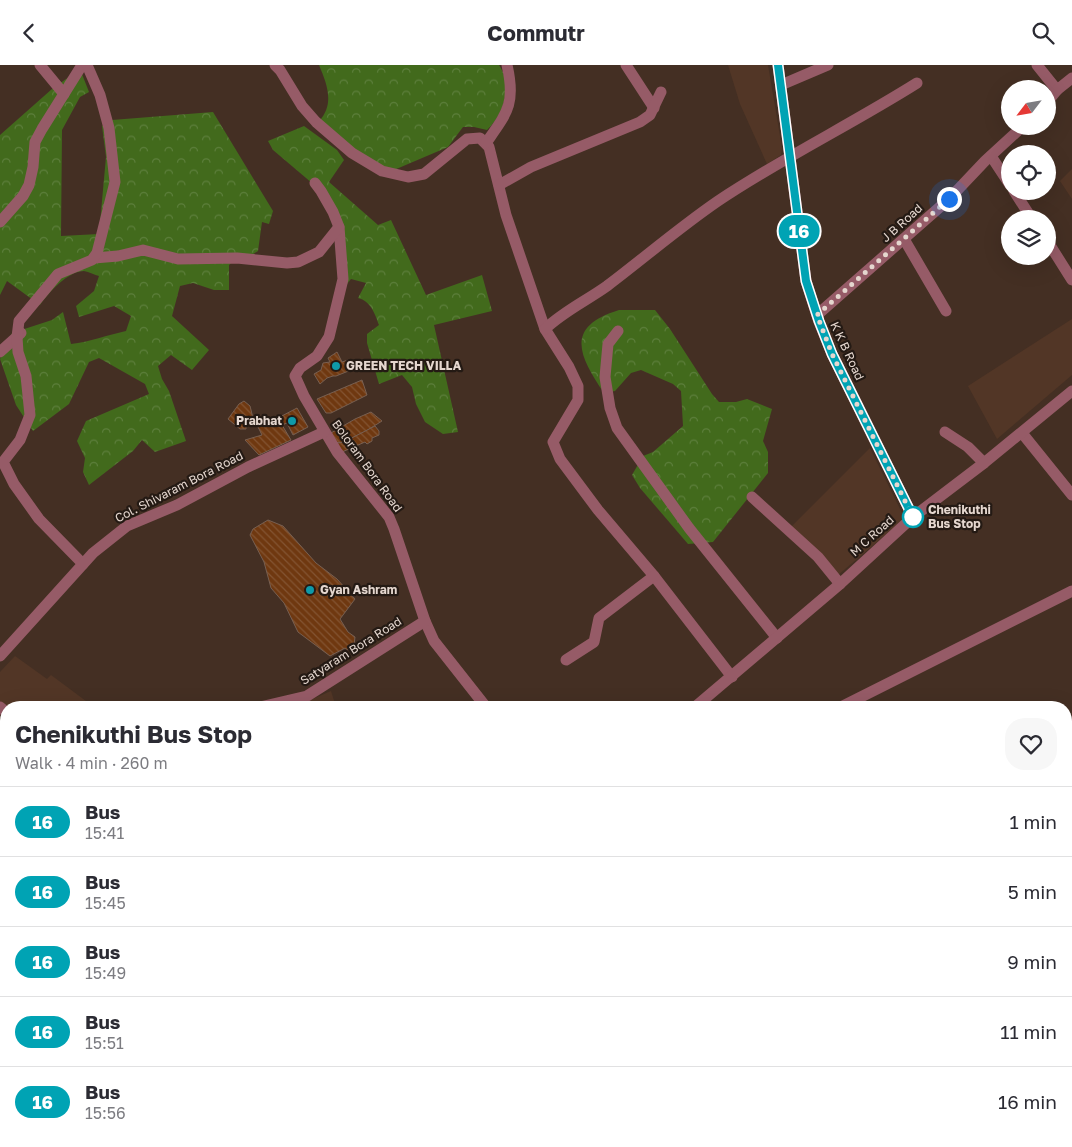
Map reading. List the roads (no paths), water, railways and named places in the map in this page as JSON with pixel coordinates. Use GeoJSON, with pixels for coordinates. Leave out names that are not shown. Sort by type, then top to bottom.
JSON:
{"type":"FeatureCollection","features":[{"type":"Feature","properties":{"kind":"street"},"geometry":{"type":"LineString","coordinates":[[40,65],[64,95]]}},
{"type":"Feature","properties":{"kind":"street"},"geometry":{"type":"LineString","coordinates":[[0,222],[23,197],[33,167],[35,142],[82,65]]}},
{"type":"Feature","properties":{"kind":"street"},"geometry":{"type":"LineString","coordinates":[[87,65],[100,95],[108,127],[114,182],[97,253],[94,258]]}},
{"type":"Feature","properties":{"kind":"street"},"geometry":{"type":"LineString","coordinates":[[275,65],[302,106],[316,122],[352,153],[382,171],[408,177],[424,174],[467,139],[480,138],[490,147],[506,215],[545,329],[569,367],[578,386],[578,400],[554,442],[560,459],[598,510],[654,576],[732,677]]}},
{"type":"Feature","properties":{"kind":"street"},"geometry":{"type":"LineString","coordinates":[[486,143],[502,120],[510,104],[512,84],[507,65]]}},
{"type":"Feature","properties":{"kind":"street"},"geometry":{"type":"LineString","coordinates":[[626,65],[654,109]]}},
{"type":"Feature","properties":{"kind":"street","name":"K K B Road"},"geometry":{"type":"LineString","coordinates":[[778,65],[806,281],[832,354],[913,517]]}},
{"type":"Feature","properties":{"kind":"street"},"geometry":{"type":"LineString","coordinates":[[781,85],[828,65]]}},
{"type":"Feature","properties":{"kind":"street"},"geometry":{"type":"LineString","coordinates":[[1037,65],[1048,80]]}},
{"type":"Feature","properties":{"kind":"street"},"geometry":{"type":"LineString","coordinates":[[1056,90],[1072,79]]}},
{"type":"Feature","properties":{"kind":"street"},"geometry":{"type":"LineString","coordinates":[[545,329],[558,316],[602,289],[718,202],[790,156],[882,105],[917,83]]}},
{"type":"Feature","properties":{"kind":"street"},"geometry":{"type":"LineString","coordinates":[[499,185],[531,167],[640,122],[650,115],[661,92]]}},
{"type":"Feature","properties":{"kind":"street","name":"J B Road"},"geometry":{"type":"LineString","coordinates":[[817,315],[949,199],[1013,135]]}},
{"type":"Feature","properties":{"kind":"street"},"geometry":{"type":"LineString","coordinates":[[991,156],[1001,171]]}},
{"type":"Feature","properties":{"kind":"street","name":"Boloram Bora Road"},"geometry":{"type":"LineString","coordinates":[[314,183],[333,212],[339,227],[343,279],[329,337],[316,356],[300,368],[295,376],[304,396],[337,452],[389,517],[426,621],[440,650],[481,701]]}},
{"type":"Feature","properties":{"kind":"street"},"geometry":{"type":"LineString","coordinates":[[83,564],[39,519],[14,484],[4,462],[20,440],[30,415],[26,376],[18,353],[19,321],[58,274],[94,258],[118,256],[142,250],[178,259],[237,258],[287,263],[298,262],[319,252],[339,227]]}},
{"type":"Feature","properties":{"kind":"street"},"geometry":{"type":"LineString","coordinates":[[904,239],[946,311]]}},
{"type":"Feature","properties":{"kind":"street"},"geometry":{"type":"LineString","coordinates":[[1056,255],[1072,280]]}},
{"type":"Feature","properties":{"kind":"street"},"geometry":{"type":"LineString","coordinates":[[618,331],[608,344],[605,377],[610,408],[617,428],[689,529],[777,638]]}},
{"type":"Feature","properties":{"kind":"street"},"geometry":{"type":"LineString","coordinates":[[0,352],[19,335]]}},
{"type":"Feature","properties":{"kind":"street","name":"M C Road"},"geometry":{"type":"LineString","coordinates":[[702,701],[840,584],[913,517],[1022,433],[1072,391]]}},
{"type":"Feature","properties":{"kind":"street","name":"Col. Shivaram Bora Road"},"geometry":{"type":"LineString","coordinates":[[0,656],[93,553],[127,527],[177,505],[248,467],[324,432]]}},
{"type":"Feature","properties":{"kind":"street"},"geometry":{"type":"LineString","coordinates":[[945,432],[968,447],[984,463]]}},
{"type":"Feature","properties":{"kind":"street"},"geometry":{"type":"LineString","coordinates":[[1022,433],[1072,495]]}},
{"type":"Feature","properties":{"kind":"street"},"geometry":{"type":"LineString","coordinates":[[752,497],[818,557],[840,584]]}},
{"type":"Feature","properties":{"kind":"street"},"geometry":{"type":"LineString","coordinates":[[566,660],[594,642],[599,618],[654,576]]}},
{"type":"Feature","properties":{"kind":"street"},"geometry":{"type":"LineString","coordinates":[[853,701],[1072,591]]}},
{"type":"Feature","properties":{"kind":"street","name":"Satyaram Bora Road"},"geometry":{"type":"LineString","coordinates":[[286,701],[307,696],[426,621]]}},
{"type":"Feature","properties":{"kind":"place","name":"GREEN TECH VILLA"},"geometry":{"type":"Point","coordinates":[336,366]}},
{"type":"Feature","properties":{"kind":"place","name":"Prabhat"},"geometry":{"type":"Point","coordinates":[292,421]}},
{"type":"Feature","properties":{"kind":"place","name":"Chenikuthi Bus Stop"},"geometry":{"type":"Point","coordinates":[913,517]}},
{"type":"Feature","properties":{"kind":"place","name":"Gyan Ashram"},"geometry":{"type":"Point","coordinates":[310,590]}}]}
